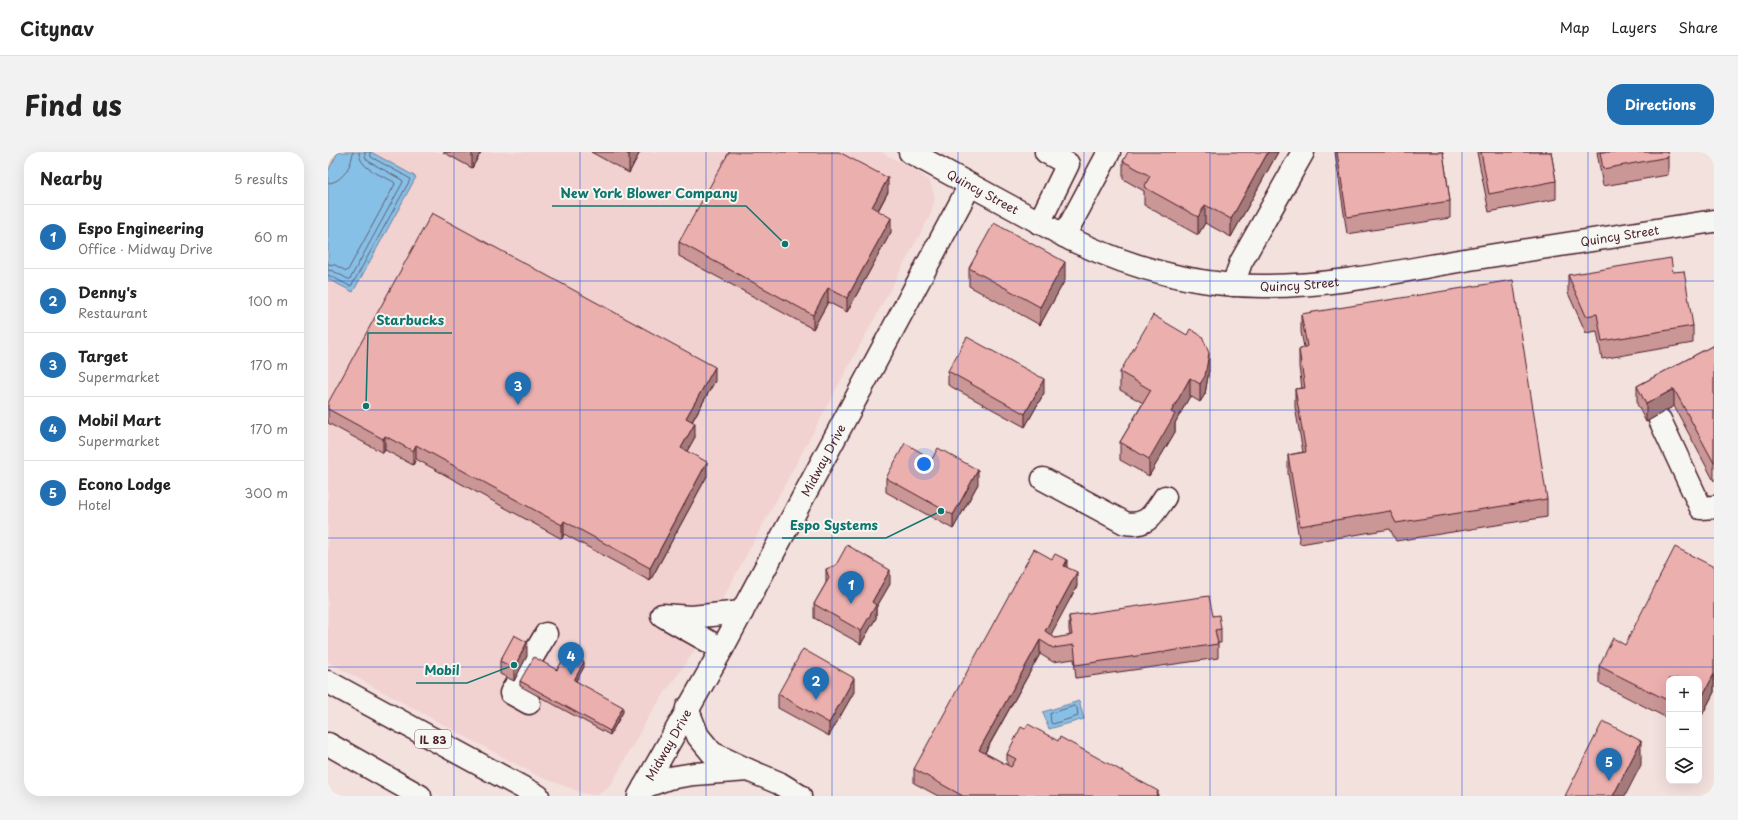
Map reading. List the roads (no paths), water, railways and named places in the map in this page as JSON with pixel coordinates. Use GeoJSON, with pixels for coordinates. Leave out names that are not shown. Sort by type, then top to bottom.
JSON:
{"type":"FeatureCollection","features":[{"type":"Feature","properties":{"kind":"main road","name":"Quincy Street"},"geometry":{"type":"LineString","coordinates":[[911,152],[1064,236],[1102,254],[1152,271],[1184,278],[1233,285],[1293,286],[1343,280],[1714,221]]}},
{"type":"Feature","properties":{"kind":"main road"},"geometry":{"type":"LineString","coordinates":[[1039,222],[1068,164],[1046,152]]}},
{"type":"Feature","properties":{"kind":"main road"},"geometry":{"type":"LineString","coordinates":[[1064,236],[1109,152]]}},
{"type":"Feature","properties":{"kind":"main road"},"geometry":{"type":"LineString","coordinates":[[1233,285],[1241,262],[1303,152]]}},
{"type":"Feature","properties":{"kind":"main road","name":"Midway Drive"},"geometry":{"type":"LineString","coordinates":[[641,792],[687,708],[722,649],[970,185]]}},
{"type":"Feature","properties":{"kind":"main road"},"geometry":{"type":"LineString","coordinates":[[1660,420],[1701,508],[1714,507]]}},
{"type":"Feature","properties":{"kind":"main road"},"geometry":{"type":"LineString","coordinates":[[1043,479],[1125,523],[1136,525],[1150,519],[1165,497]]}},
{"type":"Feature","properties":{"kind":"main road"},"geometry":{"type":"LineString","coordinates":[[722,649],[662,615],[690,617],[742,612]]}},
{"type":"Feature","properties":{"kind":"main road"},"geometry":{"type":"LineString","coordinates":[[528,703],[511,693],[546,634]]}},
{"type":"Feature","properties":{"kind":"main road","name":"IL 83"},"geometry":{"type":"LineString","coordinates":[[328,682],[538,796]]}},
{"type":"Feature","properties":{"kind":"main road"},"geometry":{"type":"LineString","coordinates":[[687,708],[698,736],[712,753],[779,783],[800,796]]}},
{"type":"Feature","properties":{"kind":"main road"},"geometry":{"type":"LineString","coordinates":[[328,744],[420,796]]}},
{"type":"Feature","properties":{"kind":"main road"},"geometry":{"type":"LineString","coordinates":[[641,792],[669,778],[694,774],[748,770]]}},
{"type":"Feature","properties":{"kind":"water"},"geometry":{"type":"Polygon","coordinates":[[[338,152],[371,152],[416,177],[353,292],[328,279],[328,171],[338,152]]]}},
{"type":"Feature","properties":{"kind":"water"},"geometry":{"type":"Polygon","coordinates":[[[1079,701],[1084,719],[1049,729],[1043,712],[1079,701]]]}},
{"type":"Feature","properties":{"kind":"place","name":"New York Blower Company"},"geometry":{"type":"Point","coordinates":[785,244]}},
{"type":"Feature","properties":{"kind":"place","name":"Target"},"geometry":{"type":"Point","coordinates":[518,405]}},
{"type":"Feature","properties":{"kind":"place","name":"Starbucks"},"geometry":{"type":"Point","coordinates":[366,406]}},
{"type":"Feature","properties":{"kind":"place","name":"Espo Systems"},"geometry":{"type":"Point","coordinates":[941,511]}},
{"type":"Feature","properties":{"kind":"place","name":"Espo Engineering"},"geometry":{"type":"Point","coordinates":[851,604]}},
{"type":"Feature","properties":{"kind":"place","name":"Mobil"},"geometry":{"type":"Point","coordinates":[514,665]}},
{"type":"Feature","properties":{"kind":"place","name":"Mobil Mart"},"geometry":{"type":"Point","coordinates":[571,675]}},
{"type":"Feature","properties":{"kind":"place","name":"Denny's"},"geometry":{"type":"Point","coordinates":[816,700]}},
{"type":"Feature","properties":{"kind":"place","name":"Econo Lodge"},"geometry":{"type":"Point","coordinates":[1609,781]}}]}
